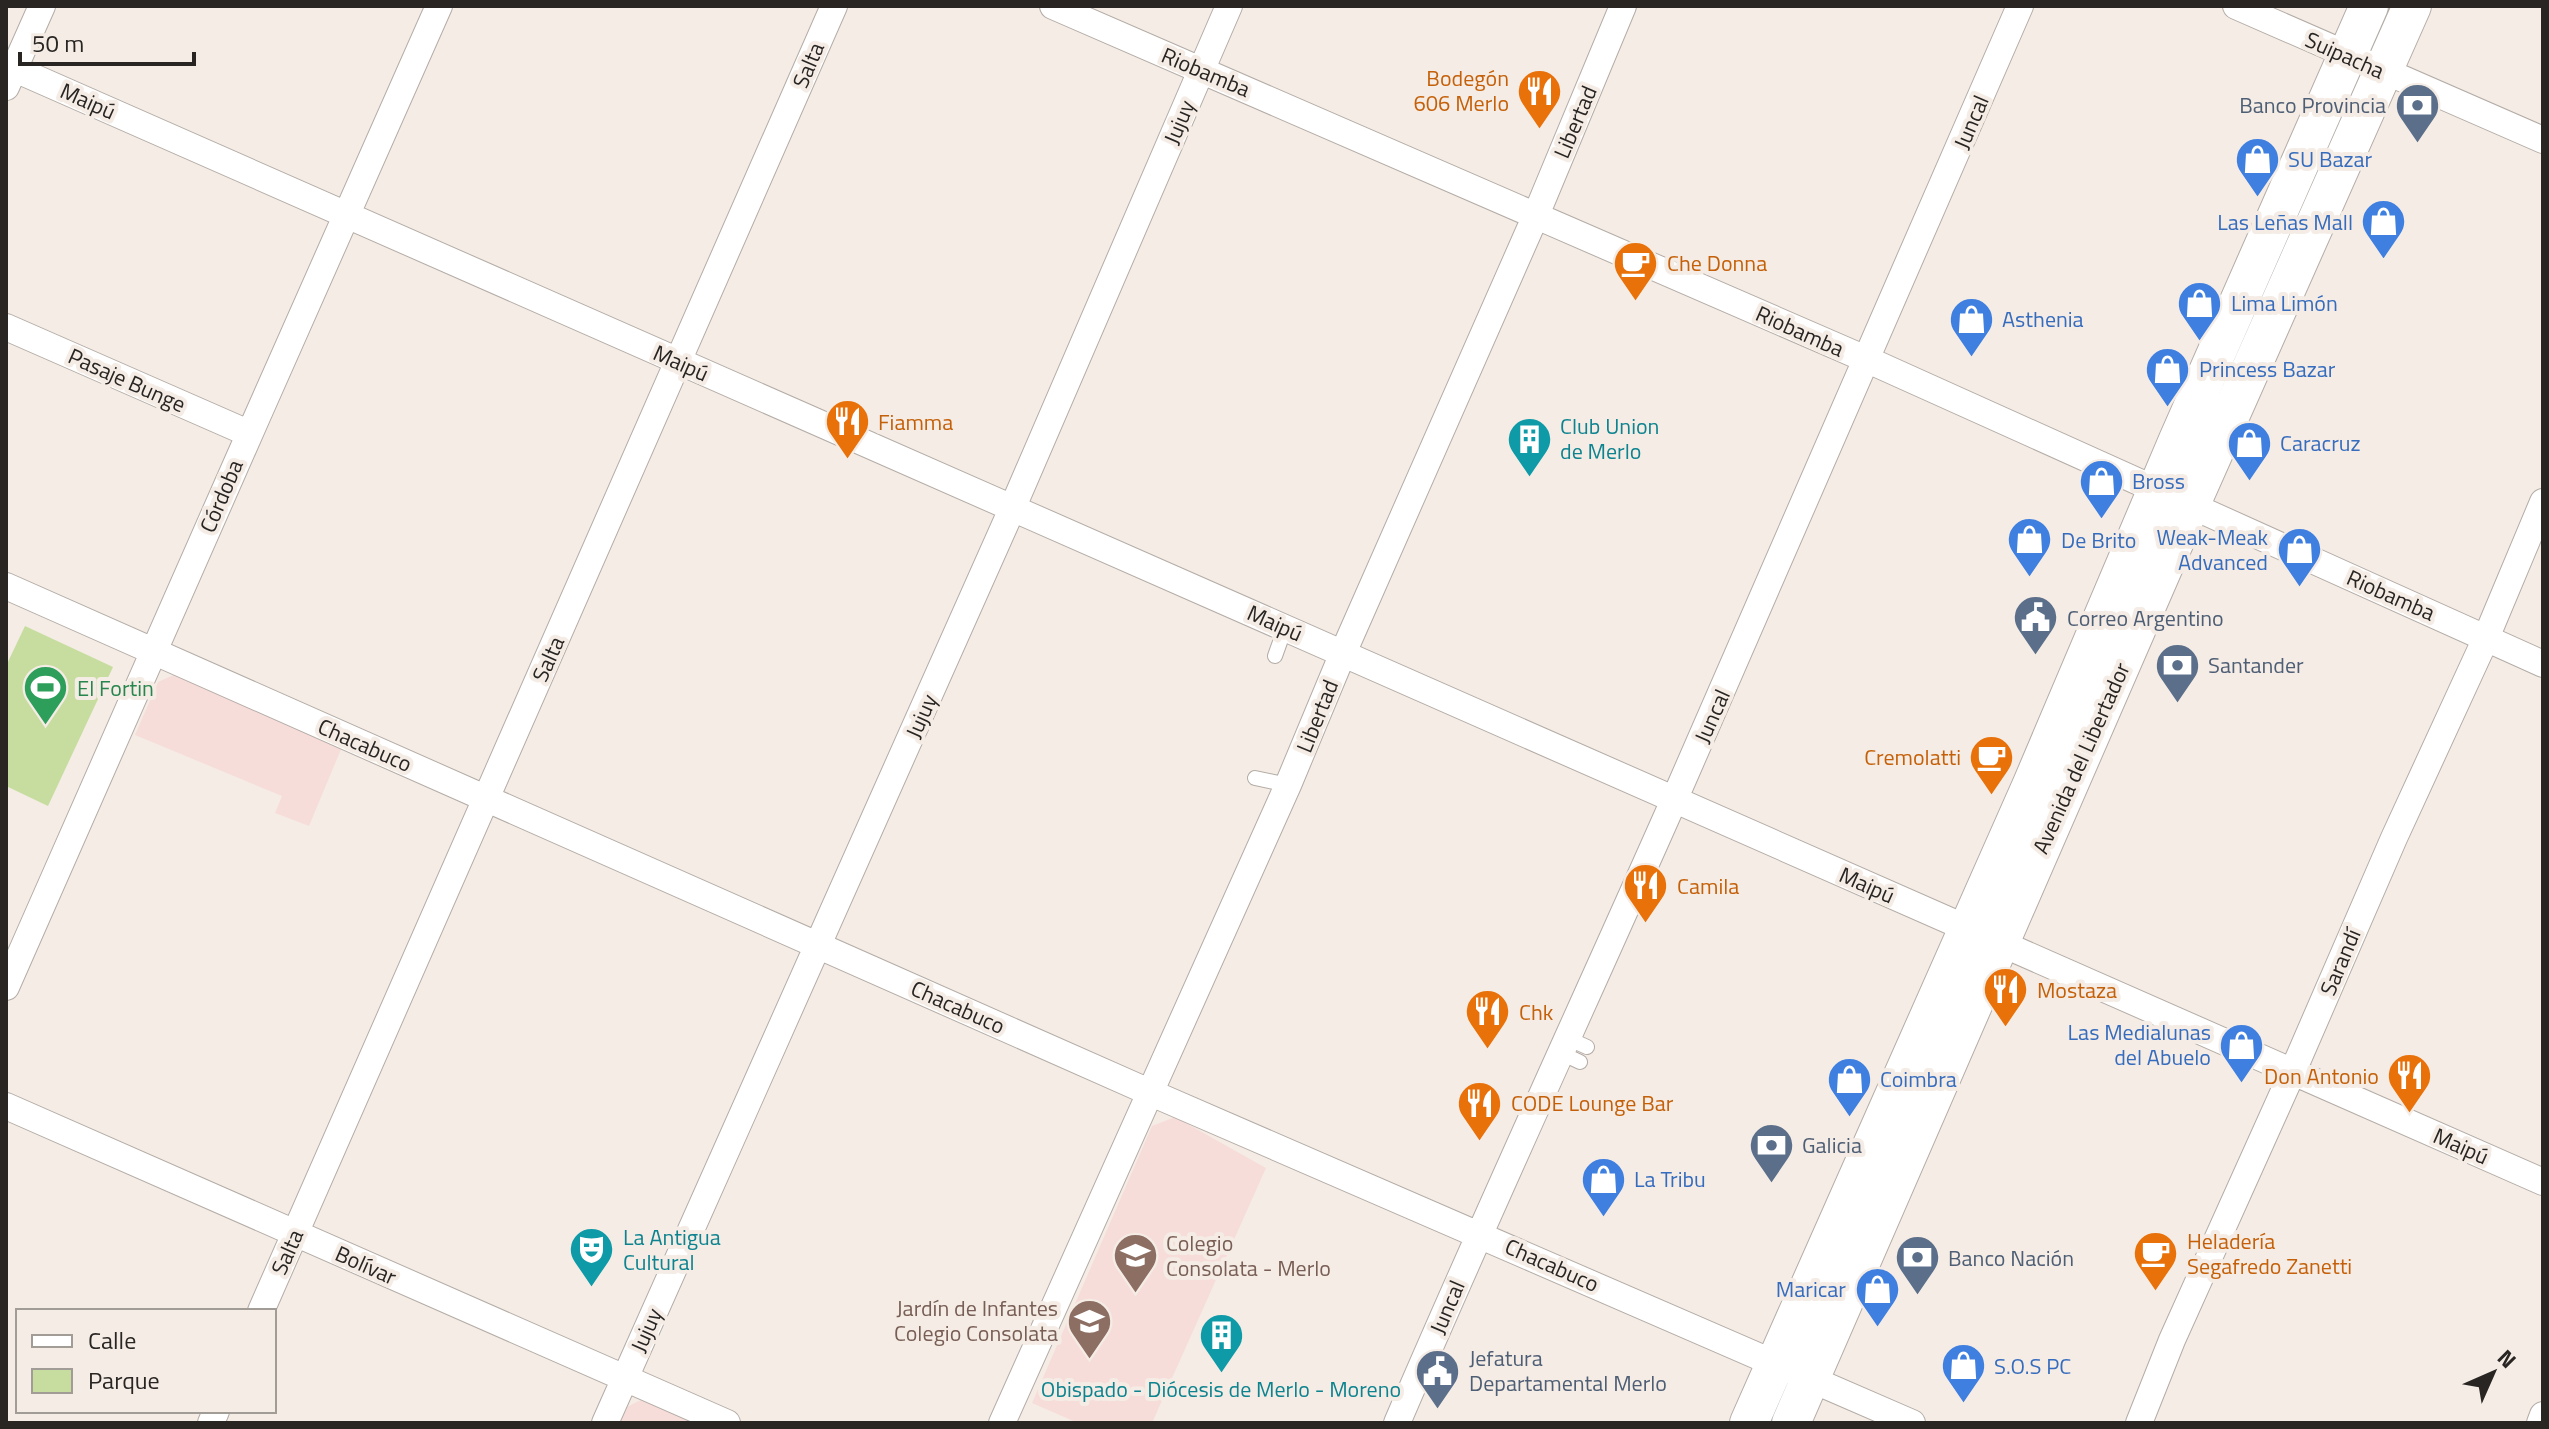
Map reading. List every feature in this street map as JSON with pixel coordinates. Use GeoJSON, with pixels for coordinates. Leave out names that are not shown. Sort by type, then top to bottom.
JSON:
{"type":"FeatureCollection","features":[{"type":"Feature","properties":{"kind":"main road","name":"Avenida del Libertador"},"geometry":{"type":"LineString","coordinates":[[2174,497],[2369,6]]}},
{"type":"Feature","properties":{"kind":"main road","name":"Avenida del Libertador"},"geometry":{"type":"LineString","coordinates":[[1791,1423],[1983,937],[2032,784],[2383,71],[2412,6]]}},
{"type":"Feature","properties":{"kind":"main road","name":"Avenida del Libertador"},"geometry":{"type":"LineString","coordinates":[[1749,1423],[1775,1363],[1983,937]]}},
{"type":"Feature","properties":{"kind":"street"},"geometry":{"type":"LineString","coordinates":[[9,73],[42,6]]}},
{"type":"Feature","properties":{"kind":"street","name":"Córdoba"},"geometry":{"type":"LineString","coordinates":[[6,987],[439,6]]}},
{"type":"Feature","properties":{"kind":"street","name":"Salta"},"geometry":{"type":"LineString","coordinates":[[262,1309],[834,6]]}},
{"type":"Feature","properties":{"kind":"street","name":"Riobamba"},"geometry":{"type":"LineString","coordinates":[[1053,6],[1868,360],[2543,664]]}},
{"type":"Feature","properties":{"kind":"street","name":"Jujuy"},"geometry":{"type":"LineString","coordinates":[[605,1423],[1012,509],[1229,6]]}},
{"type":"Feature","properties":{"kind":"street","name":"Libertad"},"geometry":{"type":"LineString","coordinates":[[1002,1423],[1288,785],[1536,215],[1623,6]]}},
{"type":"Feature","properties":{"kind":"street","name":"Juncal"},"geometry":{"type":"LineString","coordinates":[[1397,1423],[1479,1233],[1574,1050],[1675,799],[2020,6]]}},
{"type":"Feature","properties":{"kind":"street","name":"Suipacha"},"geometry":{"type":"LineString","coordinates":[[2236,6],[2543,140]]}},
{"type":"Feature","properties":{"kind":"street","name":"Maipú"},"geometry":{"type":"LineString","coordinates":[[9,73],[345,215],[2543,1182]]}},
{"type":"Feature","properties":{"kind":"street","name":"Pasaje Bunge"},"geometry":{"type":"LineString","coordinates":[[6,327],[248,433]]}},
{"type":"Feature","properties":{"kind":"street","name":"Sarandí"},"geometry":{"type":"LineString","coordinates":[[2139,1423],[2172,1340],[2486,638],[2543,502]]}},
{"type":"Feature","properties":{"kind":"street","name":"Chacabuco"},"geometry":{"type":"LineString","coordinates":[[6,586],[1149,1092],[1912,1423]]}},
{"type":"Feature","properties":{"kind":"street","name":"Bolívar"},"geometry":{"type":"LineString","coordinates":[[6,1106],[727,1423]]}},
{"type":"Feature","properties":{"kind":"street"},"geometry":{"type":"LineString","coordinates":[[2540,1423],[2543,1415]]}},
{"type":"Feature","properties":{"kind":"lane"},"geometry":{"type":"LineString","coordinates":[[1275,656],[1285,628]]}},
{"type":"Feature","properties":{"kind":"lane"},"geometry":{"type":"LineString","coordinates":[[1255,778],[1288,785]]}},
{"type":"Feature","properties":{"kind":"shaded area"},"geometry":{"type":"Polygon","coordinates":[[[176,674],[342,747],[309,826],[275,813],[282,796],[135,735],[158,682],[176,674]]]}},
{"type":"Feature","properties":{"kind":"shaded area"},"geometry":{"type":"Polygon","coordinates":[[[1175,1117],[1266,1168],[1152,1423],[1078,1423],[1032,1403],[1152,1126],[1175,1117]]]}},
{"type":"Feature","properties":{"kind":"shaded area"},"geometry":{"type":"Polygon","coordinates":[[[643,1399],[696,1423],[618,1423],[625,1408],[643,1399]]]}},
{"type":"Feature","properties":{"kind":"green space","name":"El Fortin"},"geometry":{"type":"Polygon","coordinates":[[[25,626],[113,667],[48,806],[6,786],[6,666],[25,626]]]}},
{"type":"Feature","properties":{"kind":"place","name":"Bodegón 606 Merlo"},"geometry":{"type":"Point","coordinates":[1540,130]}},
{"type":"Feature","properties":{"kind":"place","name":"Banco Provincia"},"geometry":{"type":"Point","coordinates":[2417,144]}},
{"type":"Feature","properties":{"kind":"place","name":"SU Bazar"},"geometry":{"type":"Point","coordinates":[2257,198]}},
{"type":"Feature","properties":{"kind":"place","name":"Las Leñas Mall"},"geometry":{"type":"Point","coordinates":[2384,261]}},
{"type":"Feature","properties":{"kind":"place","name":"Che Donna"},"geometry":{"type":"Point","coordinates":[1636,302]}},
{"type":"Feature","properties":{"kind":"place","name":"Lima Limón"},"geometry":{"type":"Point","coordinates":[2200,342]}},
{"type":"Feature","properties":{"kind":"place","name":"Asthenia"},"geometry":{"type":"Point","coordinates":[1971,358]}},
{"type":"Feature","properties":{"kind":"place","name":"Princess Bazar"},"geometry":{"type":"Point","coordinates":[2168,408]}},
{"type":"Feature","properties":{"kind":"place","name":"Fiamma"},"geometry":{"type":"Point","coordinates":[847,461]}},
{"type":"Feature","properties":{"kind":"place","name":"Club Union de Merlo"},"geometry":{"type":"Point","coordinates":[1529,478]}},
{"type":"Feature","properties":{"kind":"place","name":"Caracruz"},"geometry":{"type":"Point","coordinates":[2249,482]}},
{"type":"Feature","properties":{"kind":"place","name":"Bross"},"geometry":{"type":"Point","coordinates":[2101,520]}},
{"type":"Feature","properties":{"kind":"place","name":"De Brito"},"geometry":{"type":"Point","coordinates":[2030,579]}},
{"type":"Feature","properties":{"kind":"place","name":"Weak-Meak Advanced"},"geometry":{"type":"Point","coordinates":[2299,589]}},
{"type":"Feature","properties":{"kind":"place","name":"Correo Argentino"},"geometry":{"type":"Point","coordinates":[2036,657]}},
{"type":"Feature","properties":{"kind":"place","name":"Santander"},"geometry":{"type":"Point","coordinates":[2177,704]}},
{"type":"Feature","properties":{"kind":"place","name":"El Fortin"},"geometry":{"type":"Point","coordinates":[46,727]}},
{"type":"Feature","properties":{"kind":"place","name":"Cremolatti"},"geometry":{"type":"Point","coordinates":[1992,796]}},
{"type":"Feature","properties":{"kind":"place","name":"Camila"},"geometry":{"type":"Point","coordinates":[1646,925]}},
{"type":"Feature","properties":{"kind":"place","name":"Mostaza"},"geometry":{"type":"Point","coordinates":[2006,1029]}},
{"type":"Feature","properties":{"kind":"place","name":"Chk"},"geometry":{"type":"Point","coordinates":[1488,1051]}},
{"type":"Feature","properties":{"kind":"place","name":"Las Medialunas del Abuelo"},"geometry":{"type":"Point","coordinates":[2242,1084]}},
{"type":"Feature","properties":{"kind":"place","name":"Don Antonio"},"geometry":{"type":"Point","coordinates":[2410,1115]}},
{"type":"Feature","properties":{"kind":"place","name":"Coimbra"},"geometry":{"type":"Point","coordinates":[1849,1118]}},
{"type":"Feature","properties":{"kind":"place","name":"CODE Lounge Bar"},"geometry":{"type":"Point","coordinates":[1480,1142]}},
{"type":"Feature","properties":{"kind":"place","name":"Galicia"},"geometry":{"type":"Point","coordinates":[1771,1184]}},
{"type":"Feature","properties":{"kind":"place","name":"La Tribu"},"geometry":{"type":"Point","coordinates":[1603,1218]}},
{"type":"Feature","properties":{"kind":"place","name":"La Antigua Cultural"},"geometry":{"type":"Point","coordinates":[592,1289]}},
{"type":"Feature","properties":{"kind":"place","name":"Heladería Segafredo Zanetti"},"geometry":{"type":"Point","coordinates":[2156,1293]}},
{"type":"Feature","properties":{"kind":"place","name":"Colegio Consolata - Merlo"},"geometry":{"type":"Point","coordinates":[1135,1295]}},
{"type":"Feature","properties":{"kind":"place","name":"Banco Nación"},"geometry":{"type":"Point","coordinates":[1917,1297]}},
{"type":"Feature","properties":{"kind":"place","name":"Maricar"},"geometry":{"type":"Point","coordinates":[1877,1328]}},
{"type":"Feature","properties":{"kind":"place","name":"Jardín de Infantes Colegio Consolata"},"geometry":{"type":"Point","coordinates":[1089,1360]}},
{"type":"Feature","properties":{"kind":"place","name":"Obispado - Diócesis de Merlo - Moreno"},"geometry":{"type":"Point","coordinates":[1221,1375]}},
{"type":"Feature","properties":{"kind":"place","name":"S.O.S PC"},"geometry":{"type":"Point","coordinates":[1963,1405]}},
{"type":"Feature","properties":{"kind":"place","name":"Jefatura Departamental Merlo"},"geometry":{"type":"Point","coordinates":[1438,1410]}}]}
